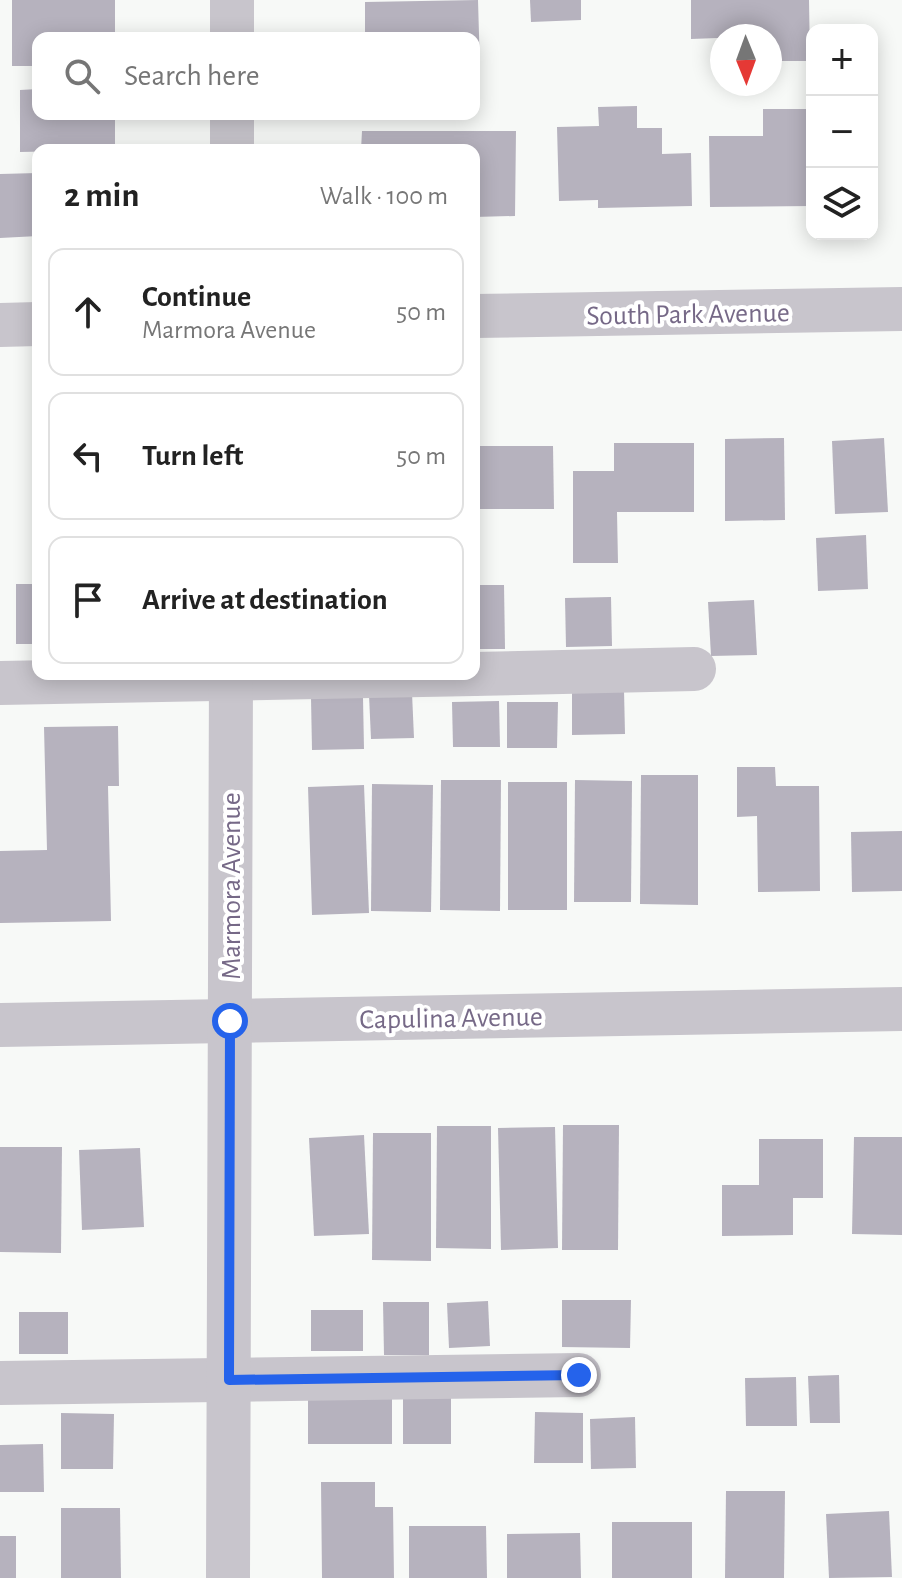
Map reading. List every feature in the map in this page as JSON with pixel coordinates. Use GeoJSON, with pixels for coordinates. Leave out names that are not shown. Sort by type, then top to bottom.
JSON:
{"type":"FeatureCollection","features":[{"type":"Feature","properties":{"kind":"street"},"geometry":{"type":"LineString","coordinates":[[232,0],[232,32]]}},
{"type":"Feature","properties":{"kind":"street"},"geometry":{"type":"LineString","coordinates":[[232,120],[232,144]]}},
{"type":"Feature","properties":{"kind":"street","name":"South Park Avenue"},"geometry":{"type":"LineString","coordinates":[[480,316],[902,309]]}},
{"type":"Feature","properties":{"kind":"street"},"geometry":{"type":"LineString","coordinates":[[0,325],[32,324]]}},
{"type":"Feature","properties":{"kind":"street"},"geometry":{"type":"LineString","coordinates":[[480,674],[694,669]]}},
{"type":"Feature","properties":{"kind":"street"},"geometry":{"type":"LineString","coordinates":[[0,683],[116,680]]}},
{"type":"Feature","properties":{"kind":"street","name":"Marmora Avenue"},"geometry":{"type":"LineString","coordinates":[[228,1578],[231,680]]}},
{"type":"Feature","properties":{"kind":"street","name":"Capulina Avenue"},"geometry":{"type":"LineString","coordinates":[[0,1025],[902,1009]]}},
{"type":"Feature","properties":{"kind":"street"},"geometry":{"type":"LineString","coordinates":[[0,1383],[579,1375]]}},
{"type":"Feature","properties":{"kind":"building"},"geometry":{"type":"Polygon","coordinates":[[[12,0],[115,0],[115,32],[32,32],[32,66],[12,66],[12,0]]]}},
{"type":"Feature","properties":{"kind":"building"},"geometry":{"type":"Polygon","coordinates":[[[478,0],[479,32],[365,32],[365,2],[478,0]]]}},
{"type":"Feature","properties":{"kind":"building"},"geometry":{"type":"Polygon","coordinates":[[[530,0],[581,0],[581,20],[531,22],[530,0]]]}},
{"type":"Feature","properties":{"kind":"building"},"geometry":{"type":"Polygon","coordinates":[[[691,0],[809,0],[806,61],[782,61],[782,24],[710,24],[710,38],[691,39],[691,0]]]}},
{"type":"Feature","properties":{"kind":"building"},"geometry":{"type":"Polygon","coordinates":[[[32,89],[32,120],[115,120],[115,144],[32,144],[32,152],[20,152],[20,90],[32,89]]]}},
{"type":"Feature","properties":{"kind":"building"},"geometry":{"type":"Polygon","coordinates":[[[637,106],[637,128],[662,128],[662,154],[691,153],[692,206],[598,208],[598,200],[559,201],[557,127],[599,126],[598,107],[637,106]]]}},
{"type":"Feature","properties":{"kind":"building"},"geometry":{"type":"Polygon","coordinates":[[[763,109],[806,109],[806,206],[710,207],[709,136],[763,136],[763,109]]]}},
{"type":"Feature","properties":{"kind":"building"},"geometry":{"type":"Polygon","coordinates":[[[362,131],[516,131],[515,216],[480,217],[480,144],[361,144],[362,131]]]}},
{"type":"Feature","properties":{"kind":"building"},"geometry":{"type":"Polygon","coordinates":[[[32,173],[32,236],[0,238],[0,174],[32,173]]]}},
{"type":"Feature","properties":{"kind":"building"},"geometry":{"type":"Polygon","coordinates":[[[784,438],[785,520],[725,521],[725,439],[784,438]]]}},
{"type":"Feature","properties":{"kind":"building"},"geometry":{"type":"Polygon","coordinates":[[[884,438],[888,512],[835,514],[832,441],[884,438]]]}},
{"type":"Feature","properties":{"kind":"building"},"geometry":{"type":"Polygon","coordinates":[[[614,443],[694,443],[694,512],[617,512],[618,563],[573,563],[573,471],[614,471],[614,443]]]}},
{"type":"Feature","properties":{"kind":"building"},"geometry":{"type":"Polygon","coordinates":[[[480,446],[553,446],[554,509],[480,509],[480,446]]]}},
{"type":"Feature","properties":{"kind":"building"},"geometry":{"type":"Polygon","coordinates":[[[866,535],[868,589],[818,591],[816,538],[866,535]]]}},
{"type":"Feature","properties":{"kind":"building"},"geometry":{"type":"Polygon","coordinates":[[[16,584],[32,584],[32,644],[16,644],[16,584]]]}},
{"type":"Feature","properties":{"kind":"building"},"geometry":{"type":"Polygon","coordinates":[[[480,585],[504,585],[505,649],[480,649],[480,585]]]}},
{"type":"Feature","properties":{"kind":"building"},"geometry":{"type":"Polygon","coordinates":[[[611,597],[612,646],[566,647],[565,598],[611,597]]]}},
{"type":"Feature","properties":{"kind":"building"},"geometry":{"type":"Polygon","coordinates":[[[754,600],[757,655],[711,656],[708,602],[754,600]]]}},
{"type":"Feature","properties":{"kind":"building"},"geometry":{"type":"Polygon","coordinates":[[[572,690],[624,690],[625,734],[572,735],[572,690]]]}},
{"type":"Feature","properties":{"kind":"building"},"geometry":{"type":"Polygon","coordinates":[[[412,693],[414,738],[371,739],[369,695],[412,693]]]}},
{"type":"Feature","properties":{"kind":"building"},"geometry":{"type":"Polygon","coordinates":[[[311,698],[363,698],[364,749],[312,750],[311,698]]]}},
{"type":"Feature","properties":{"kind":"building"},"geometry":{"type":"Polygon","coordinates":[[[499,701],[500,747],[453,747],[452,702],[499,701]]]}},
{"type":"Feature","properties":{"kind":"building"},"geometry":{"type":"Polygon","coordinates":[[[507,702],[558,702],[557,748],[507,748],[507,702]]]}},
{"type":"Feature","properties":{"kind":"building"},"geometry":{"type":"Polygon","coordinates":[[[118,726],[119,786],[108,786],[111,921],[0,923],[0,851],[47,850],[44,727],[118,726]]]}},
{"type":"Feature","properties":{"kind":"building"},"geometry":{"type":"Polygon","coordinates":[[[737,767],[775,767],[776,786],[819,786],[820,891],[758,892],[757,816],[737,817],[737,767]]]}},
{"type":"Feature","properties":{"kind":"building"},"geometry":{"type":"Polygon","coordinates":[[[641,775],[698,775],[698,905],[640,904],[641,775]]]}},
{"type":"Feature","properties":{"kind":"building"},"geometry":{"type":"Polygon","coordinates":[[[441,780],[501,780],[500,911],[440,910],[441,780]]]}},
{"type":"Feature","properties":{"kind":"building"},"geometry":{"type":"Polygon","coordinates":[[[575,780],[632,781],[631,902],[574,902],[575,780]]]}},
{"type":"Feature","properties":{"kind":"building"},"geometry":{"type":"Polygon","coordinates":[[[508,782],[567,782],[567,910],[508,910],[508,782]]]}},
{"type":"Feature","properties":{"kind":"building"},"geometry":{"type":"Polygon","coordinates":[[[372,784],[433,785],[431,912],[371,911],[372,784]]]}},
{"type":"Feature","properties":{"kind":"building"},"geometry":{"type":"Polygon","coordinates":[[[364,785],[369,913],[312,915],[308,787],[364,785]]]}},
{"type":"Feature","properties":{"kind":"building"},"geometry":{"type":"Polygon","coordinates":[[[902,831],[902,891],[852,892],[851,832],[902,831]]]}},
{"type":"Feature","properties":{"kind":"building"},"geometry":{"type":"Polygon","coordinates":[[[563,1125],[619,1125],[618,1250],[562,1250],[563,1125]]]}},
{"type":"Feature","properties":{"kind":"building"},"geometry":{"type":"Polygon","coordinates":[[[437,1126],[491,1126],[491,1249],[436,1248],[437,1126]]]}},
{"type":"Feature","properties":{"kind":"building"},"geometry":{"type":"Polygon","coordinates":[[[555,1127],[558,1248],[501,1250],[498,1128],[555,1127]]]}},
{"type":"Feature","properties":{"kind":"building"},"geometry":{"type":"Polygon","coordinates":[[[373,1133],[431,1133],[431,1261],[372,1260],[373,1133]]]}},
{"type":"Feature","properties":{"kind":"building"},"geometry":{"type":"Polygon","coordinates":[[[364,1135],[369,1234],[314,1236],[309,1138],[364,1135]]]}},
{"type":"Feature","properties":{"kind":"building"},"geometry":{"type":"Polygon","coordinates":[[[854,1137],[902,1137],[902,1235],[852,1234],[854,1137]]]}},
{"type":"Feature","properties":{"kind":"building"},"geometry":{"type":"Polygon","coordinates":[[[759,1139],[823,1139],[823,1198],[793,1198],[793,1235],[722,1236],[722,1185],[759,1185],[759,1139]]]}},
{"type":"Feature","properties":{"kind":"building"},"geometry":{"type":"Polygon","coordinates":[[[0,1147],[62,1147],[61,1253],[0,1252],[0,1147]]]}},
{"type":"Feature","properties":{"kind":"building"},"geometry":{"type":"Polygon","coordinates":[[[140,1148],[144,1227],[82,1230],[79,1150],[140,1148]]]}},
{"type":"Feature","properties":{"kind":"building"},"geometry":{"type":"Polygon","coordinates":[[[562,1300],[631,1300],[630,1348],[562,1347],[562,1300]]]}},
{"type":"Feature","properties":{"kind":"building"},"geometry":{"type":"Polygon","coordinates":[[[488,1301],[490,1346],[449,1348],[447,1303],[488,1301]]]}},
{"type":"Feature","properties":{"kind":"building"},"geometry":{"type":"Polygon","coordinates":[[[383,1302],[429,1302],[429,1355],[384,1355],[383,1302]]]}},
{"type":"Feature","properties":{"kind":"building"},"geometry":{"type":"Polygon","coordinates":[[[311,1310],[363,1310],[363,1351],[311,1351],[311,1310]]]}},
{"type":"Feature","properties":{"kind":"building"},"geometry":{"type":"Polygon","coordinates":[[[19,1312],[68,1312],[68,1354],[19,1354],[19,1312]]]}},
{"type":"Feature","properties":{"kind":"building"},"geometry":{"type":"Polygon","coordinates":[[[839,1375],[840,1423],[810,1423],[808,1376],[839,1375]]]}},
{"type":"Feature","properties":{"kind":"building"},"geometry":{"type":"Polygon","coordinates":[[[796,1377],[797,1426],[746,1426],[745,1378],[796,1377]]]}},
{"type":"Feature","properties":{"kind":"building"},"geometry":{"type":"Polygon","coordinates":[[[403,1396],[451,1396],[451,1444],[403,1444],[403,1396]]]}},
{"type":"Feature","properties":{"kind":"building"},"geometry":{"type":"Polygon","coordinates":[[[308,1398],[392,1398],[392,1444],[308,1444],[308,1398]]]}},
{"type":"Feature","properties":{"kind":"building"},"geometry":{"type":"Polygon","coordinates":[[[535,1412],[583,1413],[583,1463],[534,1463],[535,1412]]]}},
{"type":"Feature","properties":{"kind":"building"},"geometry":{"type":"Polygon","coordinates":[[[61,1413],[114,1414],[113,1469],[61,1469],[61,1413]]]}},
{"type":"Feature","properties":{"kind":"building"},"geometry":{"type":"Polygon","coordinates":[[[635,1417],[636,1468],[591,1469],[590,1419],[635,1417]]]}},
{"type":"Feature","properties":{"kind":"building"},"geometry":{"type":"Polygon","coordinates":[[[43,1444],[44,1492],[0,1492],[0,1445],[43,1444]]]}},
{"type":"Feature","properties":{"kind":"building"},"geometry":{"type":"Polygon","coordinates":[[[321,1482],[375,1482],[375,1507],[393,1507],[394,1578],[322,1578],[321,1482]]]}},
{"type":"Feature","properties":{"kind":"building"},"geometry":{"type":"Polygon","coordinates":[[[726,1491],[785,1491],[784,1578],[725,1578],[726,1491]]]}},
{"type":"Feature","properties":{"kind":"building"},"geometry":{"type":"Polygon","coordinates":[[[61,1508],[120,1508],[121,1578],[61,1578],[61,1508]]]}},
{"type":"Feature","properties":{"kind":"building"},"geometry":{"type":"Polygon","coordinates":[[[889,1511],[892,1577],[829,1578],[826,1514],[889,1511]]]}},
{"type":"Feature","properties":{"kind":"building"},"geometry":{"type":"Polygon","coordinates":[[[612,1522],[692,1522],[692,1578],[612,1578],[612,1522]]]}},
{"type":"Feature","properties":{"kind":"building"},"geometry":{"type":"Polygon","coordinates":[[[409,1526],[486,1526],[487,1578],[409,1578],[409,1526]]]}},
{"type":"Feature","properties":{"kind":"building"},"geometry":{"type":"Polygon","coordinates":[[[580,1533],[581,1578],[507,1578],[507,1534],[580,1533]]]}},
{"type":"Feature","properties":{"kind":"building"},"geometry":{"type":"Polygon","coordinates":[[[0,1536],[16,1536],[16,1578],[0,1578],[0,1536]]]}},
{"type":"Feature","properties":{"kind":"route"},"geometry":{"type":"LineString","coordinates":[[230,1021],[229,1380],[579,1375]]}}]}
